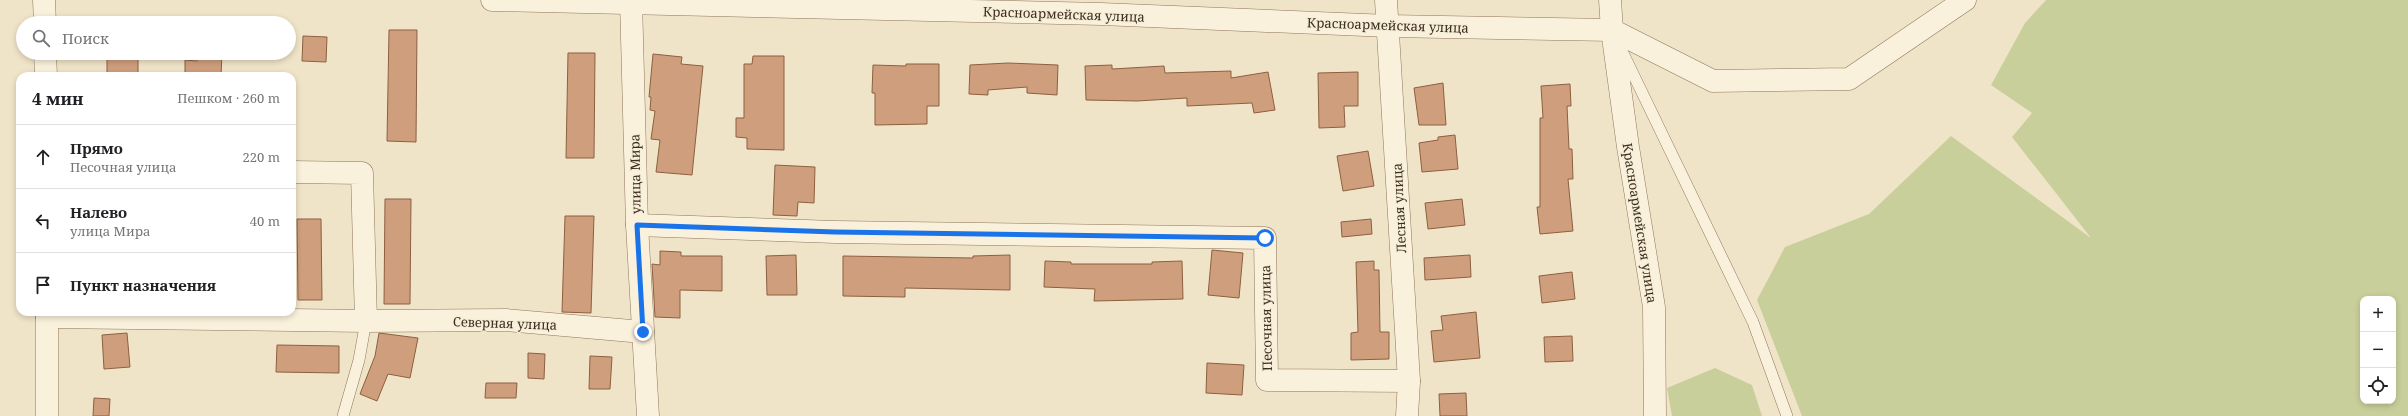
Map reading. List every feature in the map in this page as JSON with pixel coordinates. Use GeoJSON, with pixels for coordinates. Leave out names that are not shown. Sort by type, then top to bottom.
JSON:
{"type":"FeatureCollection","features":[{"type":"Feature","properties":{"kind":"street"},"geometry":{"type":"LineString","coordinates":[[44,0],[45,16]]}},
{"type":"Feature","properties":{"kind":"street","name":"Красноармейская улица"},"geometry":{"type":"LineString","coordinates":[[492,0],[1101,7],[1389,26],[1612,30]]}},
{"type":"Feature","properties":{"kind":"street","name":"Лесная улица"},"geometry":{"type":"LineString","coordinates":[[1386,0],[1389,26],[1410,381],[1407,416]]}},
{"type":"Feature","properties":{"kind":"street","name":"Красноармейская улица"},"geometry":{"type":"LineString","coordinates":[[1610,0],[1612,30],[1628,147],[1654,307],[1655,416]]}},
{"type":"Feature","properties":{"kind":"street"},"geometry":{"type":"LineString","coordinates":[[1612,30],[1713,81],[1849,79],[1965,0]]}},
{"type":"Feature","properties":{"kind":"street","name":"улица Мира"},"geometry":{"type":"LineString","coordinates":[[631,2],[637,225],[648,416]]}},
{"type":"Feature","properties":{"kind":"street"},"geometry":{"type":"LineString","coordinates":[[46,60],[46,72]]}},
{"type":"Feature","properties":{"kind":"street"},"geometry":{"type":"LineString","coordinates":[[296,172],[362,173],[366,316]]}},
{"type":"Feature","properties":{"kind":"street","name":"Песочная улица"},"geometry":{"type":"LineString","coordinates":[[637,225],[835,232],[1265,238],[1267,380],[1410,381]]}},
{"type":"Feature","properties":{"kind":"street"},"geometry":{"type":"LineString","coordinates":[[47,316],[47,416]]}},
{"type":"Feature","properties":{"kind":"street","name":"Северная улица"},"geometry":{"type":"LineString","coordinates":[[296,316],[506,320],[643,332]]}},
{"type":"Feature","properties":{"kind":"lane"},"geometry":{"type":"LineString","coordinates":[[1612,30],[1752,322],[1788,416]]}},
{"type":"Feature","properties":{"kind":"lane"},"geometry":{"type":"LineString","coordinates":[[343,416],[359,360],[366,316]]}},
{"type":"Feature","properties":{"kind":"green space"},"geometry":{"type":"Polygon","coordinates":[[[2046,0],[2408,0],[2408,416],[1802,416],[1757,300],[1785,247],[1869,214],[1951,136],[2091,238],[2012,137],[2032,113],[1991,85],[2025,23],[2046,0]]]}},
{"type":"Feature","properties":{"kind":"green space"},"geometry":{"type":"Polygon","coordinates":[[[1715,368],[1752,385],[1762,416],[1672,416],[1667,388],[1715,368]]]}},
{"type":"Feature","properties":{"kind":"building"},"geometry":{"type":"Polygon","coordinates":[[[389,30],[417,30],[416,142],[387,141],[389,30]]]}},
{"type":"Feature","properties":{"kind":"building"},"geometry":{"type":"Polygon","coordinates":[[[303,36],[327,37],[326,62],[302,61],[303,36]]]}},
{"type":"Feature","properties":{"kind":"building"},"geometry":{"type":"Polygon","coordinates":[[[568,53],[595,53],[594,158],[566,158],[568,53]]]}},
{"type":"Feature","properties":{"kind":"building"},"geometry":{"type":"Polygon","coordinates":[[[653,54],[682,57],[681,64],[703,66],[692,175],[656,172],[660,140],[651,139],[655,111],[650,110],[651,97],[649,97],[653,54]]]}},
{"type":"Feature","properties":{"kind":"building"},"geometry":{"type":"Polygon","coordinates":[[[753,56],[784,56],[784,150],[747,149],[747,138],[736,137],[736,118],[744,118],[744,64],[752,64],[753,56]]]}},
{"type":"Feature","properties":{"kind":"building"},"geometry":{"type":"Polygon","coordinates":[[[107,60],[138,60],[138,72],[107,72],[107,60]]]}},
{"type":"Feature","properties":{"kind":"building"},"geometry":{"type":"Polygon","coordinates":[[[185,60],[222,60],[221,72],[185,72],[185,60]]]}},
{"type":"Feature","properties":{"kind":"building"},"geometry":{"type":"Polygon","coordinates":[[[1008,63],[1058,65],[1057,95],[1027,93],[1027,87],[988,90],[988,95],[969,94],[970,65],[1008,63]]]}},
{"type":"Feature","properties":{"kind":"building"},"geometry":{"type":"Polygon","coordinates":[[[906,64],[939,64],[939,106],[927,106],[927,124],[875,125],[875,93],[872,93],[873,65],[906,66],[906,64]]]}},
{"type":"Feature","properties":{"kind":"building"},"geometry":{"type":"Polygon","coordinates":[[[1112,65],[1112,69],[1164,66],[1165,73],[1231,71],[1231,78],[1268,72],[1275,110],[1254,113],[1252,103],[1187,106],[1187,98],[1137,101],[1086,100],[1085,66],[1112,65]]]}},
{"type":"Feature","properties":{"kind":"building"},"geometry":{"type":"Polygon","coordinates":[[[1358,72],[1358,106],[1344,106],[1345,127],[1319,128],[1318,73],[1358,72]]]}},
{"type":"Feature","properties":{"kind":"building"},"geometry":{"type":"Polygon","coordinates":[[[1443,83],[1446,125],[1419,125],[1414,88],[1443,83]]]}},
{"type":"Feature","properties":{"kind":"building"},"geometry":{"type":"Polygon","coordinates":[[[1570,84],[1571,106],[1567,106],[1569,149],[1572,149],[1573,179],[1568,179],[1573,231],[1540,234],[1537,207],[1540,207],[1540,118],[1543,118],[1541,86],[1570,84]]]}},
{"type":"Feature","properties":{"kind":"building"},"geometry":{"type":"Polygon","coordinates":[[[1455,135],[1458,169],[1422,172],[1419,143],[1438,140],[1438,137],[1455,135]]]}},
{"type":"Feature","properties":{"kind":"building"},"geometry":{"type":"Polygon","coordinates":[[[1368,151],[1374,186],[1343,191],[1337,156],[1368,151]]]}},
{"type":"Feature","properties":{"kind":"building"},"geometry":{"type":"Polygon","coordinates":[[[775,165],[815,167],[814,203],[798,202],[797,216],[773,215],[775,165]]]}},
{"type":"Feature","properties":{"kind":"building"},"geometry":{"type":"Polygon","coordinates":[[[385,199],[411,199],[410,304],[384,304],[385,199]]]}},
{"type":"Feature","properties":{"kind":"building"},"geometry":{"type":"Polygon","coordinates":[[[1462,199],[1465,225],[1428,229],[1425,203],[1462,199]]]}},
{"type":"Feature","properties":{"kind":"building"},"geometry":{"type":"Polygon","coordinates":[[[565,216],[594,216],[591,313],[562,312],[565,216]]]}},
{"type":"Feature","properties":{"kind":"building"},"geometry":{"type":"Polygon","coordinates":[[[297,219],[321,219],[322,300],[298,300],[297,219]]]}},
{"type":"Feature","properties":{"kind":"building"},"geometry":{"type":"Polygon","coordinates":[[[1371,219],[1372,234],[1342,237],[1341,222],[1371,219]]]}},
{"type":"Feature","properties":{"kind":"building"},"geometry":{"type":"Polygon","coordinates":[[[1212,250],[1243,253],[1239,298],[1208,295],[1212,250]]]}},
{"type":"Feature","properties":{"kind":"building"},"geometry":{"type":"Polygon","coordinates":[[[660,251],[681,252],[681,256],[722,256],[722,291],[680,290],[680,318],[655,317],[652,264],[660,265],[660,251]]]}},
{"type":"Feature","properties":{"kind":"building"},"geometry":{"type":"Polygon","coordinates":[[[796,255],[797,295],[767,295],[766,256],[796,255]]]}},
{"type":"Feature","properties":{"kind":"building"},"geometry":{"type":"Polygon","coordinates":[[[1010,255],[1010,290],[905,288],[905,297],[843,296],[843,256],[973,258],[973,256],[1010,255]]]}},
{"type":"Feature","properties":{"kind":"building"},"geometry":{"type":"Polygon","coordinates":[[[1470,255],[1471,277],[1425,280],[1424,258],[1470,255]]]}},
{"type":"Feature","properties":{"kind":"building"},"geometry":{"type":"Polygon","coordinates":[[[1045,261],[1071,262],[1071,264],[1152,264],[1152,262],[1182,261],[1183,299],[1094,301],[1095,289],[1044,287],[1045,261]]]}},
{"type":"Feature","properties":{"kind":"building"},"geometry":{"type":"Polygon","coordinates":[[[1374,261],[1374,270],[1379,270],[1380,332],[1389,332],[1389,359],[1351,360],[1351,333],[1358,332],[1356,262],[1374,261]]]}},
{"type":"Feature","properties":{"kind":"building"},"geometry":{"type":"Polygon","coordinates":[[[1572,272],[1575,299],[1542,303],[1539,276],[1572,272]]]}},
{"type":"Feature","properties":{"kind":"building"},"geometry":{"type":"Polygon","coordinates":[[[1476,312],[1480,358],[1434,362],[1431,331],[1443,330],[1441,316],[1476,312]]]}},
{"type":"Feature","properties":{"kind":"building"},"geometry":{"type":"Polygon","coordinates":[[[127,333],[130,367],[104,369],[102,335],[127,333]]]}},
{"type":"Feature","properties":{"kind":"building"},"geometry":{"type":"Polygon","coordinates":[[[379,333],[418,338],[410,378],[388,374],[377,401],[360,394],[375,356],[379,333]]]}},
{"type":"Feature","properties":{"kind":"building"},"geometry":{"type":"Polygon","coordinates":[[[1572,336],[1573,361],[1545,362],[1544,337],[1572,336]]]}},
{"type":"Feature","properties":{"kind":"building"},"geometry":{"type":"Polygon","coordinates":[[[277,345],[339,346],[339,373],[276,372],[277,345]]]}},
{"type":"Feature","properties":{"kind":"building"},"geometry":{"type":"Polygon","coordinates":[[[528,353],[545,354],[544,379],[528,378],[528,353]]]}},
{"type":"Feature","properties":{"kind":"building"},"geometry":{"type":"Polygon","coordinates":[[[590,356],[612,357],[610,389],[589,389],[590,356]]]}},
{"type":"Feature","properties":{"kind":"building"},"geometry":{"type":"Polygon","coordinates":[[[1207,363],[1244,365],[1242,395],[1206,393],[1207,363]]]}},
{"type":"Feature","properties":{"kind":"building"},"geometry":{"type":"Polygon","coordinates":[[[486,383],[517,383],[516,398],[485,398],[486,383]]]}},
{"type":"Feature","properties":{"kind":"building"},"geometry":{"type":"Polygon","coordinates":[[[1466,393],[1467,416],[1440,416],[1439,394],[1466,393]]]}},
{"type":"Feature","properties":{"kind":"building"},"geometry":{"type":"Polygon","coordinates":[[[94,398],[110,399],[109,416],[93,416],[94,398]]]}},
{"type":"Feature","properties":{"kind":"route"},"geometry":{"type":"LineString","coordinates":[[643,332],[637,225],[835,232],[1265,238]]}}]}
